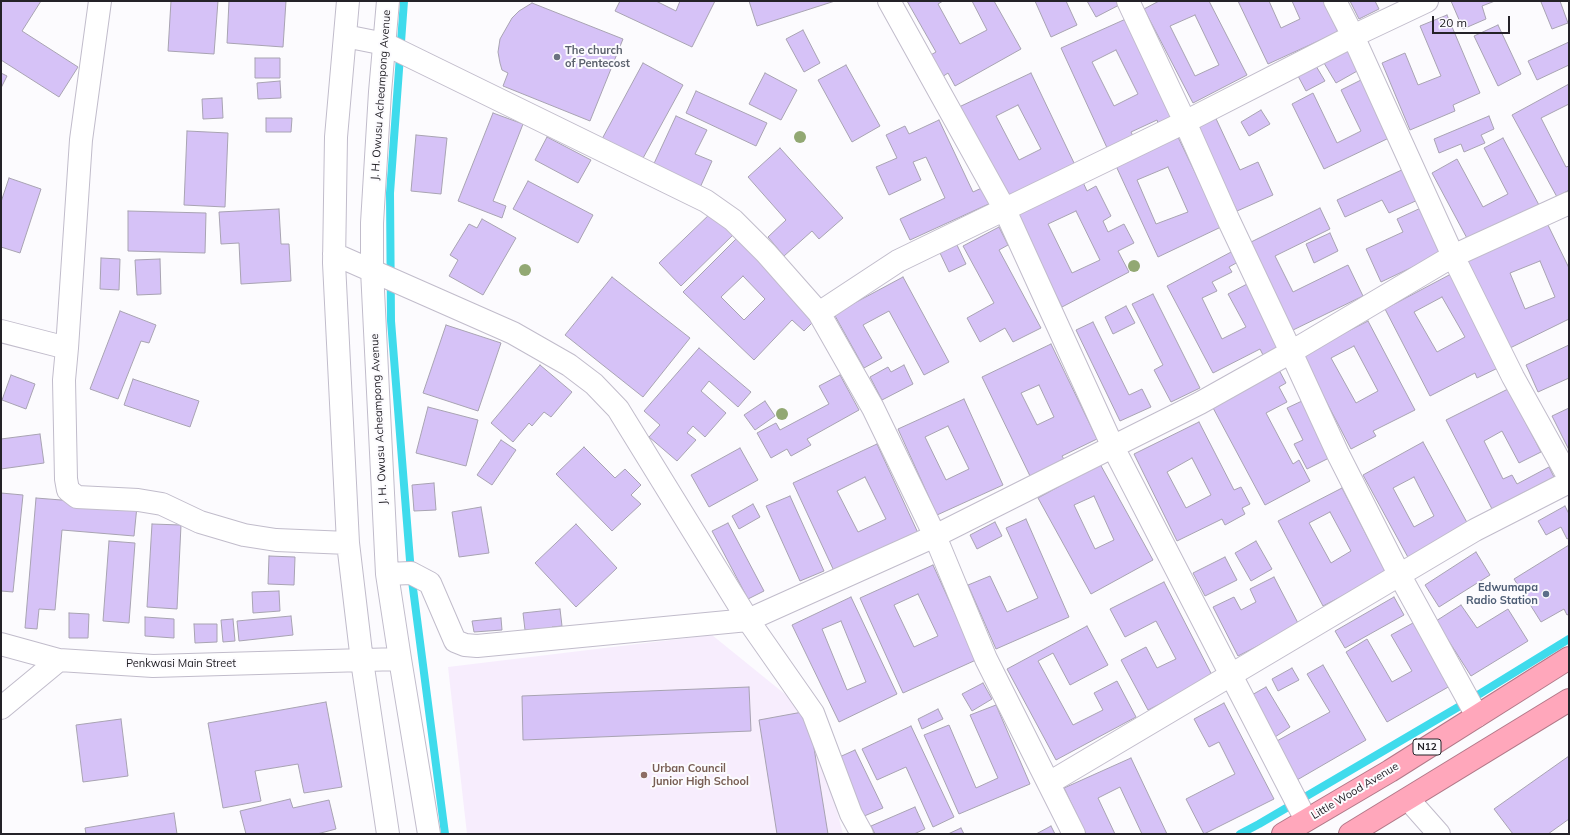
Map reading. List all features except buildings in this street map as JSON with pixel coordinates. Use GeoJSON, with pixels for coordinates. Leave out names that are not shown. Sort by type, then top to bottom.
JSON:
{"type":"FeatureCollection","features":[{"type":"Feature","properties":{"kind":"highway","name":"Little Wood Avenue"},"geometry":{"type":"LineString","coordinates":[[1283,834],[1390,771],[1569,658]]}},
{"type":"Feature","properties":{"kind":"highway"},"geometry":{"type":"LineString","coordinates":[[1350,834],[1569,700]]}},
{"type":"Feature","properties":{"kind":"street"},"geometry":{"type":"LineString","coordinates":[[100,1],[80,140],[68,348],[64,380],[66,480],[68,490],[77,497],[138,500],[162,504],[200,522],[244,535],[276,540],[348,543]]}},
{"type":"Feature","properties":{"kind":"street"},"geometry":{"type":"LineString","coordinates":[[348,1],[336,137],[334,254],[348,543],[362,661],[388,834]]}},
{"type":"Feature","properties":{"kind":"street","name":"J. H. Owusu Acheampong Avenue"},"geometry":{"type":"LineString","coordinates":[[388,1],[379,99],[372,223],[372,270],[388,574],[400,659],[429,834]]}},
{"type":"Feature","properties":{"kind":"street"},"geometry":{"type":"LineString","coordinates":[[889,1],[1004,208],[1113,447],[1230,676],[1306,820]]}},
{"type":"Feature","properties":{"kind":"street"},"geometry":{"type":"LineString","coordinates":[[1128,1],[1338,454],[1398,574],[1477,716]]}},
{"type":"Feature","properties":{"kind":"street"},"geometry":{"type":"LineString","coordinates":[[1335,1],[1353,36],[1453,256],[1513,378],[1569,478]]}},
{"type":"Feature","properties":{"kind":"street"},"geometry":{"type":"LineString","coordinates":[[819,312],[898,261],[1004,208],[1185,122],[1353,36],[1427,1]]}},
{"type":"Feature","properties":{"kind":"street"},"geometry":{"type":"LineString","coordinates":[[345,36],[384,44],[706,201],[733,220],[819,312],[873,408],[934,536],[986,659],[1074,834]]}},
{"type":"Feature","properties":{"kind":"street"},"geometry":{"type":"LineString","coordinates":[[388,574],[411,573],[430,583],[455,641],[465,645],[477,646],[748,620],[934,536],[1200,403],[1291,352],[1453,256],[1569,203]]}},
{"type":"Feature","properties":{"kind":"street"},"geometry":{"type":"LineString","coordinates":[[334,254],[513,333],[569,365],[594,384],[618,409],[748,620],[814,713],[851,814],[862,834]]}},
{"type":"Feature","properties":{"kind":"street"},"geometry":{"type":"LineString","coordinates":[[1,330],[68,348]]}},
{"type":"Feature","properties":{"kind":"street"},"geometry":{"type":"LineString","coordinates":[[1049,783],[1398,574],[1475,530],[1569,482]]}},
{"type":"Feature","properties":{"kind":"street","name":"Penkwasi Main Street"},"geometry":{"type":"LineString","coordinates":[[1,644],[58,660],[153,666],[400,659]]}},
{"type":"Feature","properties":{"kind":"street"},"geometry":{"type":"LineString","coordinates":[[1,708],[58,660]]}},
{"type":"Feature","properties":{"kind":"street"},"geometry":{"type":"LineString","coordinates":[[1408,799],[1439,834]]}},
{"type":"Feature","properties":{"kind":"shaded area","name":"Urban Council Junior High School"},"geometry":{"type":"Polygon","coordinates":[[[712,635],[812,716],[843,834],[467,834],[448,667],[712,635]]]}},
{"type":"Feature","properties":{"kind":"waterway"},"geometry":{"type":"LineString","coordinates":[[404,1],[390,193],[391,321],[411,573],[445,834]]}},
{"type":"Feature","properties":{"kind":"waterway"},"geometry":{"type":"LineString","coordinates":[[1240,834],[1460,706],[1569,639]]}},
{"type":"Feature","properties":{"kind":"place","name":"The church of Pentecost"},"geometry":{"type":"Point","coordinates":[557,57]}},
{"type":"Feature","properties":{"kind":"place","name":"Edwumapa Radio Station"},"geometry":{"type":"Point","coordinates":[1546,594]}},
{"type":"Feature","properties":{"kind":"place","name":"Urban Council Junior High School"},"geometry":{"type":"Point","coordinates":[644,775]}}]}
